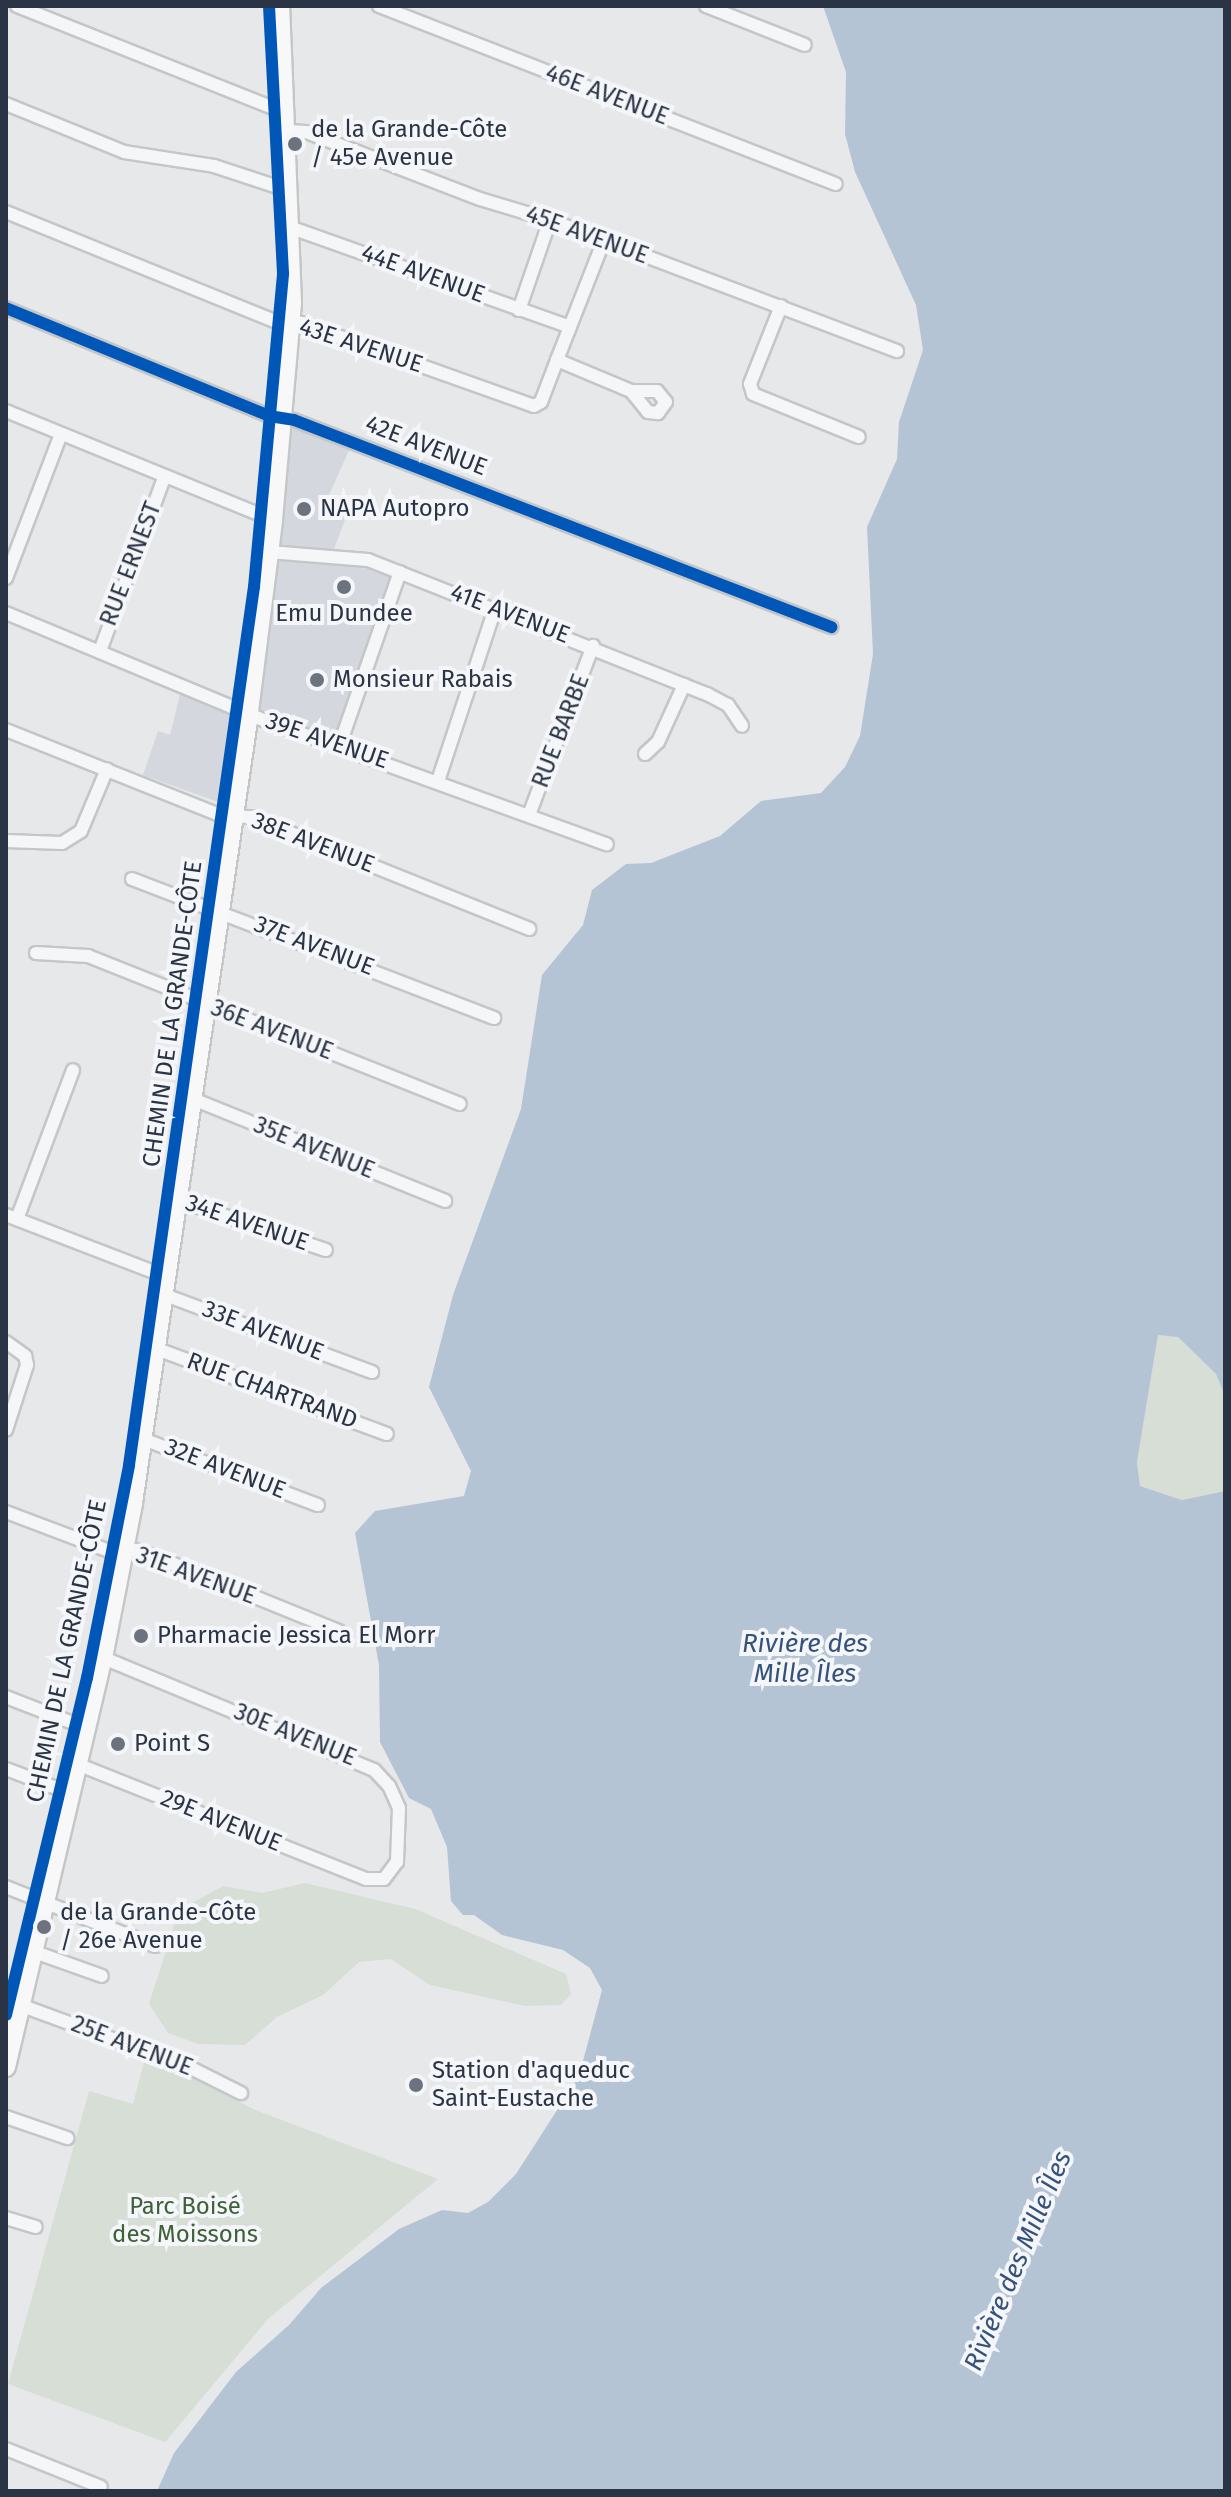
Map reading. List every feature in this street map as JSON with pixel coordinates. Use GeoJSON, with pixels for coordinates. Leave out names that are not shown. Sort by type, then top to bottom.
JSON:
{"type":"FeatureCollection","features":[{"type":"Feature","properties":{"kind":"main road","name":"CHEMIN DE LA GRANDE-CÔTE"},"geometry":{"type":"LineString","coordinates":[[6,2067],[103,1658],[124,1551],[157,1349],[235,816],[273,520],[291,323],[292,228],[280,6]]}},
{"type":"Feature","properties":{"kind":"street","name":"45E AVENUE"},"geometry":{"type":"LineString","coordinates":[[17,6],[306,132],[897,351]]}},
{"type":"Feature","properties":{"kind":"street","name":"46E AVENUE"},"geometry":{"type":"LineString","coordinates":[[379,6],[836,184]]}},
{"type":"Feature","properties":{"kind":"street"},"geometry":{"type":"LineString","coordinates":[[706,6],[805,45]]}},
{"type":"Feature","properties":{"kind":"street"},"geometry":{"type":"LineString","coordinates":[[6,104],[124,152],[214,166],[290,191]]}},
{"type":"Feature","properties":{"kind":"street","name":"43E AVENUE"},"geometry":{"type":"LineString","coordinates":[[6,212],[291,323],[534,406],[541,402],[557,360]]}},
{"type":"Feature","properties":{"kind":"street"},"geometry":{"type":"LineString","coordinates":[[519,310],[550,220]]}},
{"type":"Feature","properties":{"kind":"street","name":"44E AVENUE"},"geometry":{"type":"LineString","coordinates":[[292,228],[570,327]]}},
{"type":"Feature","properties":{"kind":"street"},"geometry":{"type":"LineString","coordinates":[[604,240],[557,360],[631,391]]}},
{"type":"Feature","properties":{"kind":"street"},"geometry":{"type":"LineString","coordinates":[[781,306],[750,384],[753,394],[859,437]]}},
{"type":"Feature","properties":{"kind":"street","name":"42E AVENUE"},"geometry":{"type":"LineString","coordinates":[[6,308],[284,419],[831,627]]}},
{"type":"Feature","properties":{"kind":"street"},"geometry":{"type":"LineString","coordinates":[[6,411],[273,520]]}},
{"type":"Feature","properties":{"kind":"street"},"geometry":{"type":"LineString","coordinates":[[6,578],[61,434]]}},
{"type":"Feature","properties":{"kind":"street","name":"RUE ERNEST"},"geometry":{"type":"LineString","coordinates":[[100,651],[164,478]]}},
{"type":"Feature","properties":{"kind":"street","name":"41E AVENUE"},"geometry":{"type":"LineString","coordinates":[[269,552],[345,557],[400,572],[593,646],[684,685],[728,705],[742,726]]}},
{"type":"Feature","properties":{"kind":"street"},"geometry":{"type":"LineString","coordinates":[[340,744],[400,572]]}},
{"type":"Feature","properties":{"kind":"street"},"geometry":{"type":"LineString","coordinates":[[438,781],[495,609]]}},
{"type":"Feature","properties":{"kind":"street","name":"39E AVENUE"},"geometry":{"type":"LineString","coordinates":[[6,613],[248,714],[340,744],[607,844]]}},
{"type":"Feature","properties":{"kind":"street","name":"RUE BARBE"},"geometry":{"type":"LineString","coordinates":[[529,815],[593,646]]}},
{"type":"Feature","properties":{"kind":"street"},"geometry":{"type":"LineString","coordinates":[[645,754],[658,742],[684,685]]}},
{"type":"Feature","properties":{"kind":"street","name":"38E AVENUE"},"geometry":{"type":"LineString","coordinates":[[6,730],[220,815],[251,817],[529,929]]}},
{"type":"Feature","properties":{"kind":"street"},"geometry":{"type":"LineString","coordinates":[[6,841],[62,843],[81,831],[107,769]]}},
{"type":"Feature","properties":{"kind":"street","name":"37E AVENUE"},"geometry":{"type":"LineString","coordinates":[[132,879],[494,1018]]}},
{"type":"Feature","properties":{"kind":"street","name":"36E AVENUE"},"geometry":{"type":"LineString","coordinates":[[36,953],[81,954],[460,1104]]}},
{"type":"Feature","properties":{"kind":"street"},"geometry":{"type":"LineString","coordinates":[[11,1217],[73,1070]]}},
{"type":"Feature","properties":{"kind":"street","name":"35E AVENUE"},"geometry":{"type":"LineString","coordinates":[[193,1099],[445,1201]]}},
{"type":"Feature","properties":{"kind":"street","name":"34E AVENUE"},"geometry":{"type":"LineString","coordinates":[[178,1200],[326,1250]]}},
{"type":"Feature","properties":{"kind":"street","name":"33E AVENUE"},"geometry":{"type":"LineString","coordinates":[[11,1217],[372,1372]]}},
{"type":"Feature","properties":{"kind":"street"},"geometry":{"type":"LineString","coordinates":[[6,1342],[25,1356],[27,1365],[6,1430]]}},
{"type":"Feature","properties":{"kind":"street","name":"RUE CHARTRAND"},"geometry":{"type":"LineString","coordinates":[[157,1349],[387,1434]]}},
{"type":"Feature","properties":{"kind":"street","name":"32E AVENUE"},"geometry":{"type":"LineString","coordinates":[[143,1439],[318,1505]]}},
{"type":"Feature","properties":{"kind":"street","name":"31E AVENUE"},"geometry":{"type":"LineString","coordinates":[[6,1512],[109,1551],[159,1558],[339,1631]]}},
{"type":"Feature","properties":{"kind":"street","name":"30E AVENUE"},"geometry":{"type":"LineString","coordinates":[[103,1658],[374,1770],[393,1793],[402,1832],[394,1868],[375,1881]]}},
{"type":"Feature","properties":{"kind":"street"},"geometry":{"type":"LineString","coordinates":[[6,1697],[86,1728]]}},
{"type":"Feature","properties":{"kind":"street","name":"29E AVENUE"},"geometry":{"type":"LineString","coordinates":[[77,1764],[375,1881]]}},
{"type":"Feature","properties":{"kind":"street"},"geometry":{"type":"LineString","coordinates":[[6,1769],[70,1793]]}},
{"type":"Feature","properties":{"kind":"street"},"geometry":{"type":"LineString","coordinates":[[6,1887],[155,1946]]}},
{"type":"Feature","properties":{"kind":"street"},"geometry":{"type":"LineString","coordinates":[[32,1951],[102,1976]]}},
{"type":"Feature","properties":{"kind":"street","name":"25E AVENUE"},"geometry":{"type":"LineString","coordinates":[[20,2005],[191,2068],[241,2093]]}},
{"type":"Feature","properties":{"kind":"street"},"geometry":{"type":"LineString","coordinates":[[6,2117],[67,2138]]}},
{"type":"Feature","properties":{"kind":"street"},"geometry":{"type":"LineString","coordinates":[[6,2218],[36,2227]]}},
{"type":"Feature","properties":{"kind":"street"},"geometry":{"type":"LineString","coordinates":[[6,2449],[101,2487]]}},
{"type":"Feature","properties":{"kind":"shaded area"},"geometry":{"type":"Polygon","coordinates":[[[293,424],[350,448],[329,495],[351,504],[331,557],[394,578],[338,740],[259,711],[293,424]]]}},
{"type":"Feature","properties":{"kind":"shaded area"},"geometry":{"type":"Polygon","coordinates":[[[180,694],[230,715],[218,802],[143,775],[158,731],[170,735],[180,694]]]}},
{"type":"Feature","properties":{"kind":"green space"},"geometry":{"type":"Polygon","coordinates":[[[1158,1335],[1177,1336],[1216,1374],[1225,1396],[1225,1491],[1182,1500],[1140,1486],[1137,1462],[1158,1335]]]}},
{"type":"Feature","properties":{"kind":"green space"},"geometry":{"type":"Polygon","coordinates":[[[305,1883],[415,1909],[566,1974],[571,1994],[561,2005],[525,2006],[430,1985],[391,1959],[359,1962],[323,1995],[277,2017],[245,2045],[198,2044],[168,2033],[149,2004],[179,1910],[223,1886],[262,1893],[305,1883]]]}},
{"type":"Feature","properties":{"kind":"green space","name":"Parc Boisé des Moissons"},"geometry":{"type":"Polygon","coordinates":[[[146,2055],[253,2109],[438,2179],[268,2319],[165,2442],[8,2384],[89,2091],[133,2104],[146,2055]]]}},
{"type":"Feature","properties":{"kind":"water","name":"Rivière des Mille Îles"},"geometry":{"type":"Polygon","coordinates":[[[823,6],[1225,6],[1225,1396],[1216,1374],[1178,1337],[1158,1335],[1137,1462],[1140,1486],[1182,1500],[1225,1491],[1225,2491],[157,2491],[174,2453],[236,2372],[289,2325],[321,2288],[399,2229],[442,2210],[468,2213],[488,2202],[516,2174],[579,2076],[602,1990],[590,1968],[563,1950],[502,1935],[474,1915],[463,1915],[451,1901],[447,1847],[431,1809],[409,1798],[380,1742],[379,1665],[355,1533],[375,1511],[464,1496],[471,1471],[429,1387],[453,1295],[521,1109],[542,975],[583,925],[592,890],[626,864],[651,863],[720,836],[761,801],[821,793],[845,767],[860,736],[873,654],[867,527],[897,459],[899,422],[923,350],[916,305],[855,172],[845,134],[846,72],[823,6]]]}},
{"type":"Feature","properties":{"kind":"cycle path"},"geometry":{"type":"LineString","coordinates":[[6,2015],[87,1678],[129,1465],[254,587],[283,273],[269,6]]}},
{"type":"Feature","properties":{"kind":"cycle path"},"geometry":{"type":"LineString","coordinates":[[6,308],[269,416],[294,420],[831,627]]}},
{"type":"Feature","properties":{"kind":"place","name":"de la Grande-Côte / 45e Avenue"},"geometry":{"type":"Point","coordinates":[295,144]}},
{"type":"Feature","properties":{"kind":"place","name":"NAPA Autopro"},"geometry":{"type":"Point","coordinates":[304,509]}},
{"type":"Feature","properties":{"kind":"place","name":"Emu Dundee"},"geometry":{"type":"Point","coordinates":[344,587]}},
{"type":"Feature","properties":{"kind":"place","name":"Monsieur Rabais"},"geometry":{"type":"Point","coordinates":[317,680]}},
{"type":"Feature","properties":{"kind":"place","name":"Pharmacie Jessica El Morr"},"geometry":{"type":"Point","coordinates":[141,1636]}},
{"type":"Feature","properties":{"kind":"place","name":"Point S"},"geometry":{"type":"Point","coordinates":[118,1744]}},
{"type":"Feature","properties":{"kind":"place","name":"de la Grande-Côte / 26e Avenue"},"geometry":{"type":"Point","coordinates":[44,1927]}},
{"type":"Feature","properties":{"kind":"place","name":"Station d'aqueduc Saint-Eustache"},"geometry":{"type":"Point","coordinates":[416,2085]}}]}
